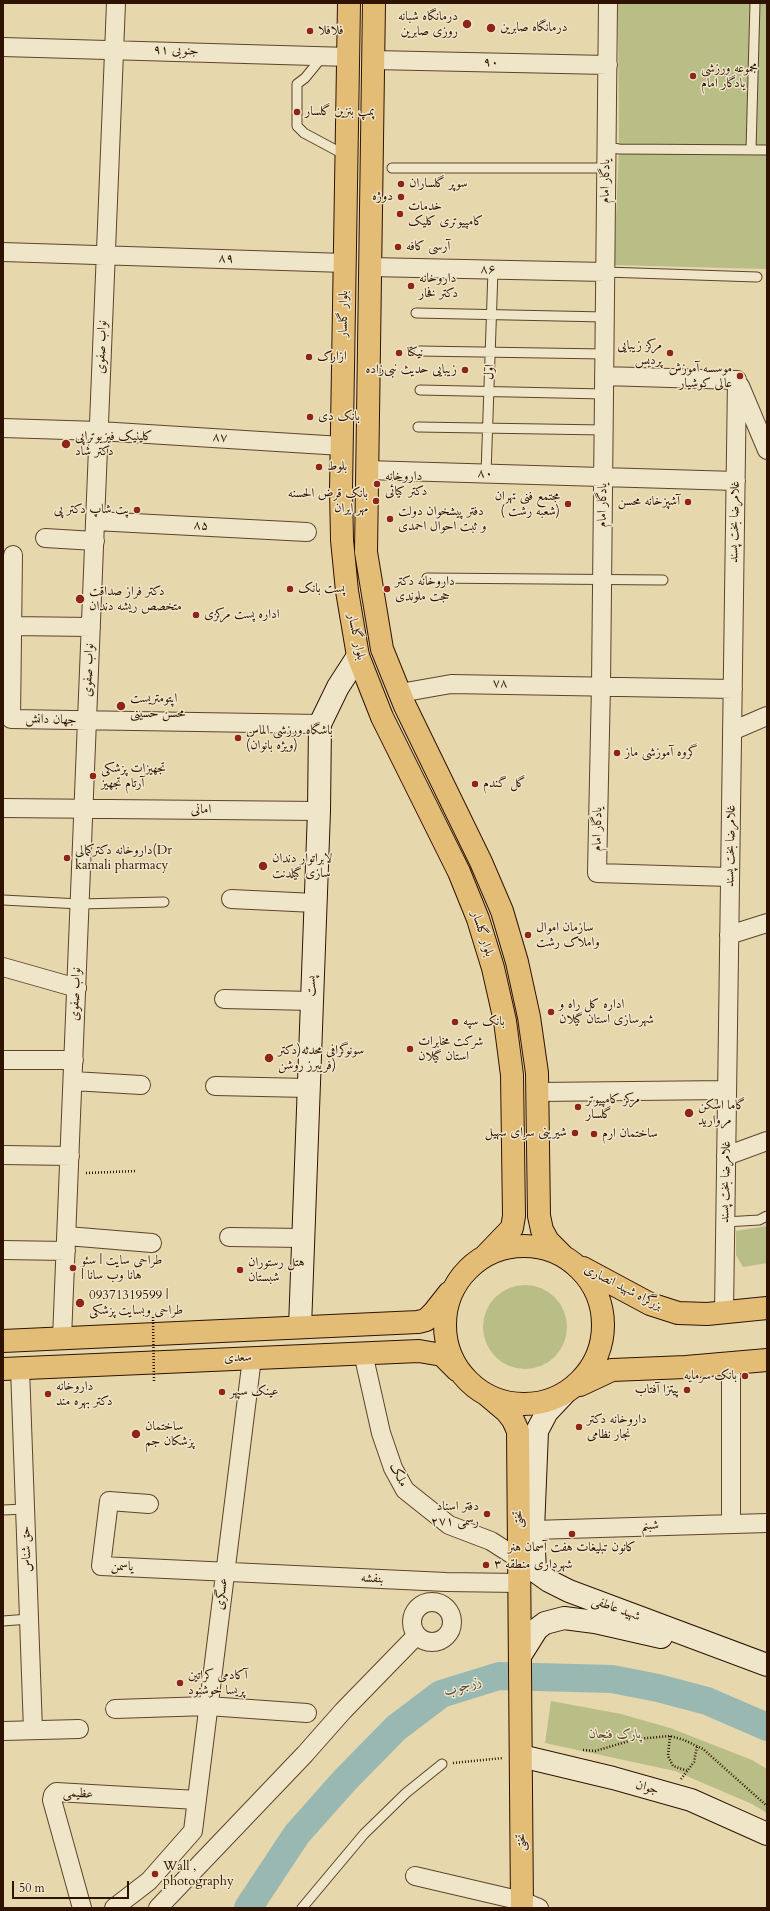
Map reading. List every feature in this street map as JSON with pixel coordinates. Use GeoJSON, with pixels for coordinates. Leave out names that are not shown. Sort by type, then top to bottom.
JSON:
{"type":"FeatureCollection","features":[{"type":"Feature","properties":{"kind":"main road","name":"بلوار گلسار"},"geometry":{"type":"LineString","coordinates":[[349,3],[342,446],[342,540],[347,591],[358,656],[382,716],[459,872],[478,919],[493,968],[505,1021],[512,1075],[514,1216],[512,1228],[486,1255]]}},
{"type":"Feature","properties":{"kind":"main road","name":"بلوار گلسار"},"geometry":{"type":"LineString","coordinates":[[374,3],[366,552],[382,649],[400,693],[482,862],[502,911],[517,962],[530,1017],[537,1073],[539,1216],[542,1230],[548,1241],[590,1280],[598,1295],[603,1311],[604,1328],[601,1345],[595,1361],[586,1376],[566,1392]]}},
{"type":"Feature","properties":{"kind":"main road","name":"پست"},"geometry":{"type":"LineString","coordinates":[[300,1327],[316,903],[320,724],[338,687],[358,656]]}},
{"type":"Feature","properties":{"kind":"main road"},"geometry":{"type":"LineString","coordinates":[[3,1340],[418,1322],[426,1320],[469,1268],[486,1255],[501,1249],[521,1246],[542,1248],[568,1259]]}},
{"type":"Feature","properties":{"kind":"main road","name":"بزرگراه شهید انصاری"},"geometry":{"type":"LineString","coordinates":[[568,1259],[650,1304],[665,1310],[696,1315],[767,1308]]}},
{"type":"Feature","properties":{"kind":"main road"},"geometry":{"type":"LineString","coordinates":[[456,1284],[447,1308],[445,1334],[452,1359],[464,1377],[473,1385],[487,1395],[503,1401],[525,1404],[548,1401],[612,1370],[731,1364],[767,1360]]}},
{"type":"Feature","properties":{"kind":"main road","name":"سعدی"},"geometry":{"type":"LineString","coordinates":[[12,1369],[419,1351],[442,1355],[464,1377]]}},
{"type":"Feature","properties":{"kind":"main road","name":"تختی"},"geometry":{"type":"LineString","coordinates":[[524,1571],[533,1530],[537,1431],[546,1412],[566,1392]]}},
{"type":"Feature","properties":{"kind":"main road","name":"تختی"},"geometry":{"type":"LineString","coordinates":[[487,1395],[514,1420],[518,1431],[524,1571],[520,1656],[520,1701],[527,1906]]}},
{"type":"Feature","properties":{"kind":"main road","name":"شهید عاطفی"},"geometry":{"type":"LineString","coordinates":[[524,1571],[569,1591],[767,1665]]}},
{"type":"Feature","properties":{"kind":"main road","name":"شهید عاطفی"},"geometry":{"type":"LineString","coordinates":[[520,1656],[537,1629],[545,1623],[564,1618],[595,1622],[651,1635],[689,1641],[702,1640]]}},
{"type":"Feature","properties":{"kind":"main road","name":"جوان"},"geometry":{"type":"LineString","coordinates":[[521,1756],[613,1778],[691,1800],[767,1834]]}},
{"type":"Feature","properties":{"kind":"street","name":"نواب صفوی"},"geometry":{"type":"LineString","coordinates":[[62,1338],[116,3]]}},
{"type":"Feature","properties":{"kind":"street","name":"یادگار امام"},"geometry":{"type":"LineString","coordinates":[[608,3],[601,685],[597,873],[730,877]]}},
{"type":"Feature","properties":{"kind":"street","name":"۹۱ جنوبی"},"geometry":{"type":"LineString","coordinates":[[3,47],[114,49],[348,57]]}},
{"type":"Feature","properties":{"kind":"street","name":"۹۰"},"geometry":{"type":"LineString","coordinates":[[374,60],[608,65]]}},
{"type":"Feature","properties":{"kind":"street","name":"۸۹"},"geometry":{"type":"LineString","coordinates":[[3,252],[106,254],[345,263]]}},
{"type":"Feature","properties":{"kind":"street","name":"۸۶"},"geometry":{"type":"LineString","coordinates":[[370,267],[605,272]]}},
{"type":"Feature","properties":{"kind":"street"},"geometry":{"type":"LineString","coordinates":[[604,376],[737,380],[766,449]]}},
{"type":"Feature","properties":{"kind":"street","name":"غلامرضا بخت پسند"},"geometry":{"type":"LineString","coordinates":[[724,1313],[737,380]]}},
{"type":"Feature","properties":{"kind":"street"},"geometry":{"type":"LineString","coordinates":[[3,428],[99,431]]}},
{"type":"Feature","properties":{"kind":"street","name":"۸۷"},"geometry":{"type":"LineString","coordinates":[[99,431],[342,446]]}},
{"type":"Feature","properties":{"kind":"street"},"geometry":{"type":"LineString","coordinates":[[736,450],[740,446],[750,442],[756,443],[766,449]]}},
{"type":"Feature","properties":{"kind":"street","name":"۸۰"},"geometry":{"type":"LineString","coordinates":[[366,470],[736,481]]}},
{"type":"Feature","properties":{"kind":"street","name":"۸۵"},"geometry":{"type":"LineString","coordinates":[[96,521],[307,532]]}},
{"type":"Feature","properties":{"kind":"street"},"geometry":{"type":"LineString","coordinates":[[45,538],[95,541]]}},
{"type":"Feature","properties":{"kind":"street","name":"جهان دانش"},"geometry":{"type":"LineString","coordinates":[[13,555],[11,719],[87,721]]}},
{"type":"Feature","properties":{"kind":"street"},"geometry":{"type":"LineString","coordinates":[[12,626],[91,627]]}},
{"type":"Feature","properties":{"kind":"street","name":"۷۸"},"geometry":{"type":"LineString","coordinates":[[400,693],[451,684],[601,685]]}},
{"type":"Feature","properties":{"kind":"street"},"geometry":{"type":"LineString","coordinates":[[601,685],[733,689]]}},
{"type":"Feature","properties":{"kind":"street"},"geometry":{"type":"LineString","coordinates":[[732,731],[767,716]]}},
{"type":"Feature","properties":{"kind":"street"},"geometry":{"type":"LineString","coordinates":[[87,721],[320,724]]}},
{"type":"Feature","properties":{"kind":"street","name":"امانی"},"geometry":{"type":"LineString","coordinates":[[3,808],[84,810],[319,811]]}},
{"type":"Feature","properties":{"kind":"street"},"geometry":{"type":"LineString","coordinates":[[231,899],[316,903]]}},
{"type":"Feature","properties":{"kind":"street"},"geometry":{"type":"LineString","coordinates":[[729,935],[767,923]]}},
{"type":"Feature","properties":{"kind":"street"},"geometry":{"type":"LineString","coordinates":[[3,967],[77,988]]}},
{"type":"Feature","properties":{"kind":"street"},"geometry":{"type":"LineString","coordinates":[[224,999],[312,1000]]}},
{"type":"Feature","properties":{"kind":"street"},"geometry":{"type":"LineString","coordinates":[[3,1060],[74,1060]]}},
{"type":"Feature","properties":{"kind":"street"},"geometry":{"type":"LineString","coordinates":[[73,1081],[141,1084]]}},
{"type":"Feature","properties":{"kind":"street"},"geometry":{"type":"LineString","coordinates":[[215,1086],[308,1088]]}},
{"type":"Feature","properties":{"kind":"street"},"geometry":{"type":"LineString","coordinates":[[537,1092],[727,1090]]}},
{"type":"Feature","properties":{"kind":"street"},"geometry":{"type":"LineString","coordinates":[[726,1156],[767,1141]]}},
{"type":"Feature","properties":{"kind":"street"},"geometry":{"type":"LineString","coordinates":[[3,1155],[69,1165]]}},
{"type":"Feature","properties":{"kind":"street"},"geometry":{"type":"LineString","coordinates":[[229,1237],[303,1238]]}},
{"type":"Feature","properties":{"kind":"street"},"geometry":{"type":"LineString","coordinates":[[3,1250],[66,1243],[152,1243]]}},
{"type":"Feature","properties":{"kind":"street","name":"ملک"},"geometry":{"type":"LineString","coordinates":[[363,1353],[381,1434],[393,1468],[405,1490],[449,1525],[492,1541],[524,1571]]}},
{"type":"Feature","properties":{"kind":"street","name":"عسگری"},"geometry":{"type":"LineString","coordinates":[[114,1908],[149,1880],[193,1831],[252,1358]]}},
{"type":"Feature","properties":{"kind":"street"},"geometry":{"type":"LineString","coordinates":[[731,1364],[731,1524]]}},
{"type":"Feature","properties":{"kind":"street","name":"حق شناس"},"geometry":{"type":"LineString","coordinates":[[12,1369],[25,1509],[33,1730]]}},
{"type":"Feature","properties":{"kind":"street","name":"یاسمن"},"geometry":{"type":"LineString","coordinates":[[149,1504],[109,1501],[101,1566],[225,1571]]}},
{"type":"Feature","properties":{"kind":"street","name":"شبنم"},"geometry":{"type":"LineString","coordinates":[[533,1530],[767,1523]]}},
{"type":"Feature","properties":{"kind":"street","name":"بنفشه"},"geometry":{"type":"LineString","coordinates":[[225,1571],[446,1582],[524,1571]]}},
{"type":"Feature","properties":{"kind":"street"},"geometry":{"type":"LineString","coordinates":[[434,1602],[446,1582]]}},
{"type":"Feature","properties":{"kind":"street"},"geometry":{"type":"LineString","coordinates":[[426,1602],[434,1602],[443,1604],[449,1611],[453,1619],[452,1628],[448,1635],[441,1641],[424,1641],[416,1636],[412,1629],[411,1621],[418,1606],[426,1602]]}},
{"type":"Feature","properties":{"kind":"street"},"geometry":{"type":"LineString","coordinates":[[158,1908],[305,1754],[343,1711],[416,1636]]}},
{"type":"Feature","properties":{"kind":"street"},"geometry":{"type":"LineString","coordinates":[[115,1709],[208,1706],[307,1712]]}},
{"type":"Feature","properties":{"kind":"street"},"geometry":{"type":"LineString","coordinates":[[3,1731],[79,1729]]}},
{"type":"Feature","properties":{"kind":"street","name":"عظیمی"},"geometry":{"type":"LineString","coordinates":[[82,1908],[52,1800],[53,1795],[56,1792],[197,1800]]}},
{"type":"Feature","properties":{"kind":"street"},"geometry":{"type":"LineString","coordinates":[[415,1876],[527,1906]]}},
{"type":"Feature","properties":{"kind":"lane"},"geometry":{"type":"LineString","coordinates":[[751,150],[755,3]]}},
{"type":"Feature","properties":{"kind":"lane"},"geometry":{"type":"LineString","coordinates":[[323,56],[305,78],[297,84],[297,126],[304,133],[347,156]]}},
{"type":"Feature","properties":{"kind":"lane"},"geometry":{"type":"LineString","coordinates":[[607,147],[619,149],[767,150]]}},
{"type":"Feature","properties":{"kind":"lane"},"geometry":{"type":"LineString","coordinates":[[392,168],[606,168]]}},
{"type":"Feature","properties":{"kind":"lane","name":"اول"},"geometry":{"type":"LineString","coordinates":[[486,474],[493,270]]}},
{"type":"Feature","properties":{"kind":"lane"},"geometry":{"type":"LineString","coordinates":[[605,272],[757,277]]}},
{"type":"Feature","properties":{"kind":"lane"},"geometry":{"type":"LineString","coordinates":[[416,313],[605,317]]}},
{"type":"Feature","properties":{"kind":"lane"},"geometry":{"type":"LineString","coordinates":[[418,351],[604,354]]}},
{"type":"Feature","properties":{"kind":"lane"},"geometry":{"type":"LineString","coordinates":[[420,390],[604,394]]}},
{"type":"Feature","properties":{"kind":"lane"},"geometry":{"type":"LineString","coordinates":[[418,427],[604,430]]}},
{"type":"Feature","properties":{"kind":"lane"},"geometry":{"type":"LineString","coordinates":[[427,578],[663,580]]}},
{"type":"Feature","properties":{"kind":"lane"},"geometry":{"type":"LineString","coordinates":[[3,900],[80,904],[164,902]]}},
{"type":"Feature","properties":{"kind":"lane"},"geometry":{"type":"LineString","coordinates":[[725,1222],[760,1220],[767,1216]]}},
{"type":"Feature","properties":{"kind":"lane"},"geometry":{"type":"LineString","coordinates":[[3,1510],[25,1509]]}},
{"type":"Feature","properties":{"kind":"lane"},"geometry":{"type":"LineString","coordinates":[[3,1620],[29,1619]]}},
{"type":"Feature","properties":{"kind":"lane"},"geometry":{"type":"LineString","coordinates":[[302,1908],[364,1834],[406,1793],[442,1764]]}},
{"type":"Feature","properties":{"kind":"path"},"geometry":{"type":"LineString","coordinates":[[69,1165],[137,1171]]}},
{"type":"Feature","properties":{"kind":"path"},"geometry":{"type":"LineString","coordinates":[[153,1317],[154,1382]]}},
{"type":"Feature","properties":{"kind":"path"},"geometry":{"type":"LineString","coordinates":[[670,1736],[668,1756],[673,1766],[688,1771]]}},
{"type":"Feature","properties":{"kind":"path"},"geometry":{"type":"LineString","coordinates":[[580,1750],[595,1751],[636,1739],[670,1736],[684,1740],[703,1749],[767,1806]]}},
{"type":"Feature","properties":{"kind":"path"},"geometry":{"type":"LineString","coordinates":[[670,1794],[694,1762],[696,1746]]}},
{"type":"Feature","properties":{"kind":"path"},"geometry":{"type":"LineString","coordinates":[[442,1764],[521,1756]]}},
{"type":"Feature","properties":{"kind":"green space","name":"مجموعه ورزشی یادگار امام"},"geometry":{"type":"Polygon","coordinates":[[[618,3],[767,3],[767,269],[614,265],[619,149],[618,3]]]}},
{"type":"Feature","properties":{"kind":"green space"},"geometry":{"type":"Polygon","coordinates":[[[767,1226],[767,1263],[743,1267],[736,1255],[736,1231],[767,1226]]]}},
{"type":"Feature","properties":{"kind":"green space"},"geometry":{"type":"Polygon","coordinates":[[[525,1285],[541,1288],[555,1297],[564,1311],[567,1327],[564,1343],[555,1357],[541,1366],[525,1369],[509,1366],[495,1357],[486,1343],[483,1327],[486,1311],[495,1297],[509,1288],[525,1285]]]}},
{"type":"Feature","properties":{"kind":"green space","name":"پارک فنجان"},"geometry":{"type":"Polygon","coordinates":[[[551,1701],[621,1714],[670,1728],[752,1760],[767,1769],[767,1813],[752,1804],[675,1771],[545,1743],[551,1701]]]}},
{"type":"Feature","properties":{"kind":"waterway","name":"زرجوب"},"geometry":{"type":"LineString","coordinates":[[248,1908],[297,1834],[345,1780],[396,1728],[441,1694],[499,1676],[612,1679],[658,1688],[707,1701],[767,1727]]}},
{"type":"Feature","properties":{"kind":"place","name":"درمانگاه شبانه روزی صابرین"},"geometry":{"type":"Point","coordinates":[467,24]}},
{"type":"Feature","properties":{"kind":"place","name":"درمانگاه صابرین"},"geometry":{"type":"Point","coordinates":[491,28]}},
{"type":"Feature","properties":{"kind":"place","name":"فلافلا"},"geometry":{"type":"Point","coordinates":[310,31]}},
{"type":"Feature","properties":{"kind":"place","name":"مجموعه ورزشی یادگار امام"},"geometry":{"type":"Point","coordinates":[693,76]}},
{"type":"Feature","properties":{"kind":"place","name":"پمپ بنزین گلسار"},"geometry":{"type":"Point","coordinates":[297,112]}},
{"type":"Feature","properties":{"kind":"place","name":"سوپر گلساران"},"geometry":{"type":"Point","coordinates":[401,184]}},
{"type":"Feature","properties":{"kind":"place","name":"دوژه"},"geometry":{"type":"Point","coordinates":[401,197]}},
{"type":"Feature","properties":{"kind":"place","name":"خدمات کامپیوتری کلیک"},"geometry":{"type":"Point","coordinates":[400,214]}},
{"type":"Feature","properties":{"kind":"place","name":"آرسی کافه"},"geometry":{"type":"Point","coordinates":[398,247]}},
{"type":"Feature","properties":{"kind":"place","name":"داروخانه دکتر فخار"},"geometry":{"type":"Point","coordinates":[411,286]}},
{"type":"Feature","properties":{"kind":"place","name":"نیکتا"},"geometry":{"type":"Point","coordinates":[399,353]}},
{"type":"Feature","properties":{"kind":"place","name":"مرکز زیبایی پردیس"},"geometry":{"type":"Point","coordinates":[670,353]}},
{"type":"Feature","properties":{"kind":"place","name":"ازارک"},"geometry":{"type":"Point","coordinates":[309,357]}},
{"type":"Feature","properties":{"kind":"place","name":"زیبایی حدیث نبی‌زاده"},"geometry":{"type":"Point","coordinates":[465,370]}},
{"type":"Feature","properties":{"kind":"place","name":"موسسه آموزش عالی کوشیار"},"geometry":{"type":"Point","coordinates":[740,376]}},
{"type":"Feature","properties":{"kind":"place","name":"بانک دی"},"geometry":{"type":"Point","coordinates":[310,417]}},
{"type":"Feature","properties":{"kind":"place","name":"کلینیک فیزیوتراپی دکتر شاد"},"geometry":{"type":"Point","coordinates":[66,444]}},
{"type":"Feature","properties":{"kind":"place","name":"بلوط"},"geometry":{"type":"Point","coordinates":[319,467]}},
{"type":"Feature","properties":{"kind":"place","name":"داروخانه دکتر کیائی"},"geometry":{"type":"Point","coordinates":[377,484]}},
{"type":"Feature","properties":{"kind":"place","name":"بانک قرض الحسنه مهر ایران"},"geometry":{"type":"Point","coordinates":[376,501]}},
{"type":"Feature","properties":{"kind":"place","name":"آشپزخانه محسن"},"geometry":{"type":"Point","coordinates":[688,502]}},
{"type":"Feature","properties":{"kind":"place","name":"مجتمع فنی تهران ( شعبه رشت)"},"geometry":{"type":"Point","coordinates":[568,504]}},
{"type":"Feature","properties":{"kind":"place","name":"پت شاپ دکتر پی"},"geometry":{"type":"Point","coordinates":[137,510]}},
{"type":"Feature","properties":{"kind":"place","name":"دفتر پیشخوان دولت و ثبت احوال احمدی"},"geometry":{"type":"Point","coordinates":[390,519]}},
{"type":"Feature","properties":{"kind":"place","name":"پست بانک"},"geometry":{"type":"Point","coordinates":[290,589]}},
{"type":"Feature","properties":{"kind":"place","name":"داروخانه دکتر حجت ملوندی"},"geometry":{"type":"Point","coordinates":[387,589]}},
{"type":"Feature","properties":{"kind":"place","name":"دکتر فراز صداقت متخصص ریشه دندان"},"geometry":{"type":"Point","coordinates":[80,599]}},
{"type":"Feature","properties":{"kind":"place","name":"اداره پست مرکزی"},"geometry":{"type":"Point","coordinates":[196,615]}},
{"type":"Feature","properties":{"kind":"place","name":"اپتومتریست محسن حسینی"},"geometry":{"type":"Point","coordinates":[121,706]}},
{"type":"Feature","properties":{"kind":"place","name":"باشگاه ورزشی الماس (ویژه بانوان)"},"geometry":{"type":"Point","coordinates":[238,738]}},
{"type":"Feature","properties":{"kind":"place","name":"گروه آموزشی ماز"},"geometry":{"type":"Point","coordinates":[617,753]}},
{"type":"Feature","properties":{"kind":"place","name":"تجهیزات پزشکی آرتام تجهیز"},"geometry":{"type":"Point","coordinates":[93,776]}},
{"type":"Feature","properties":{"kind":"place","name":"گل گندم"},"geometry":{"type":"Point","coordinates":[475,784]}},
{"type":"Feature","properties":{"kind":"place","name":"داروخانه دکترکمالی(Dr kamali pharmacy"},"geometry":{"type":"Point","coordinates":[67,858]}},
{"type":"Feature","properties":{"kind":"place","name":"لابراتوار دندان سازی گیلدنت"},"geometry":{"type":"Point","coordinates":[263,866]}},
{"type":"Feature","properties":{"kind":"place","name":"سازمان اموال واملاک رشت"},"geometry":{"type":"Point","coordinates":[528,935]}},
{"type":"Feature","properties":{"kind":"place","name":"اداره کل راه و شهرسازی استان گیلان"},"geometry":{"type":"Point","coordinates":[551,1012]}},
{"type":"Feature","properties":{"kind":"place","name":"بانک سپه"},"geometry":{"type":"Point","coordinates":[455,1022]}},
{"type":"Feature","properties":{"kind":"place","name":"شرکت مخابرات استان گیلان"},"geometry":{"type":"Point","coordinates":[410,1049]}},
{"type":"Feature","properties":{"kind":"place","name":"سونوگرافی محدثه(دکتر فریبرز روشن)"},"geometry":{"type":"Point","coordinates":[269,1058]}},
{"type":"Feature","properties":{"kind":"place","name":"مرکز کامپیوتر گلسار"},"geometry":{"type":"Point","coordinates":[578,1107]}},
{"type":"Feature","properties":{"kind":"place","name":"گاما اسکن مروارید"},"geometry":{"type":"Point","coordinates":[689,1113]}},
{"type":"Feature","properties":{"kind":"place","name":"شیرینی سرای سهیل"},"geometry":{"type":"Point","coordinates":[575,1133]}},
{"type":"Feature","properties":{"kind":"place","name":"ساختمان ارم"},"geometry":{"type":"Point","coordinates":[594,1134]}},
{"type":"Feature","properties":{"kind":"place","name":"طراحی سایت | سئو | هانا وب سانا"},"geometry":{"type":"Point","coordinates":[73,1268]}},
{"type":"Feature","properties":{"kind":"place","name":"هتل رستوران شبستان"},"geometry":{"type":"Point","coordinates":[240,1270]}},
{"type":"Feature","properties":{"kind":"place","name":"09371319599 | طراحی وبسایت پزشکی"},"geometry":{"type":"Point","coordinates":[80,1303]}},
{"type":"Feature","properties":{"kind":"place","name":"بانک سرمایه"},"geometry":{"type":"Point","coordinates":[745,1376]}},
{"type":"Feature","properties":{"kind":"place","name":"پیتزا آفتاب"},"geometry":{"type":"Point","coordinates":[687,1390]}},
{"type":"Feature","properties":{"kind":"place","name":"عینک سپهر"},"geometry":{"type":"Point","coordinates":[222,1392]}},
{"type":"Feature","properties":{"kind":"place","name":"داروخانه دکتر بهره مند"},"geometry":{"type":"Point","coordinates":[48,1394]}},
{"type":"Feature","properties":{"kind":"place","name":"داروخانه دکتر نجار نظامی"},"geometry":{"type":"Point","coordinates":[579,1427]}},
{"type":"Feature","properties":{"kind":"place","name":"ساختمان پزشکان جم"},"geometry":{"type":"Point","coordinates":[136,1434]}},
{"type":"Feature","properties":{"kind":"place","name":"دفتر اسناد رسمی ۲۷۱"},"geometry":{"type":"Point","coordinates":[487,1514]}},
{"type":"Feature","properties":{"kind":"place","name":"کانون تبلیغات هفت آسمان هنر"},"geometry":{"type":"Point","coordinates":[572,1534]}},
{"type":"Feature","properties":{"kind":"place","name":"شهرداری منطقه ۳"},"geometry":{"type":"Point","coordinates":[486,1565]}},
{"type":"Feature","properties":{"kind":"place","name":"آکادمی کراتین پریسا خوشنود"},"geometry":{"type":"Point","coordinates":[180,1683]}},
{"type":"Feature","properties":{"kind":"place","name":"Wall , photography"},"geometry":{"type":"Point","coordinates":[155,1874]}}]}
